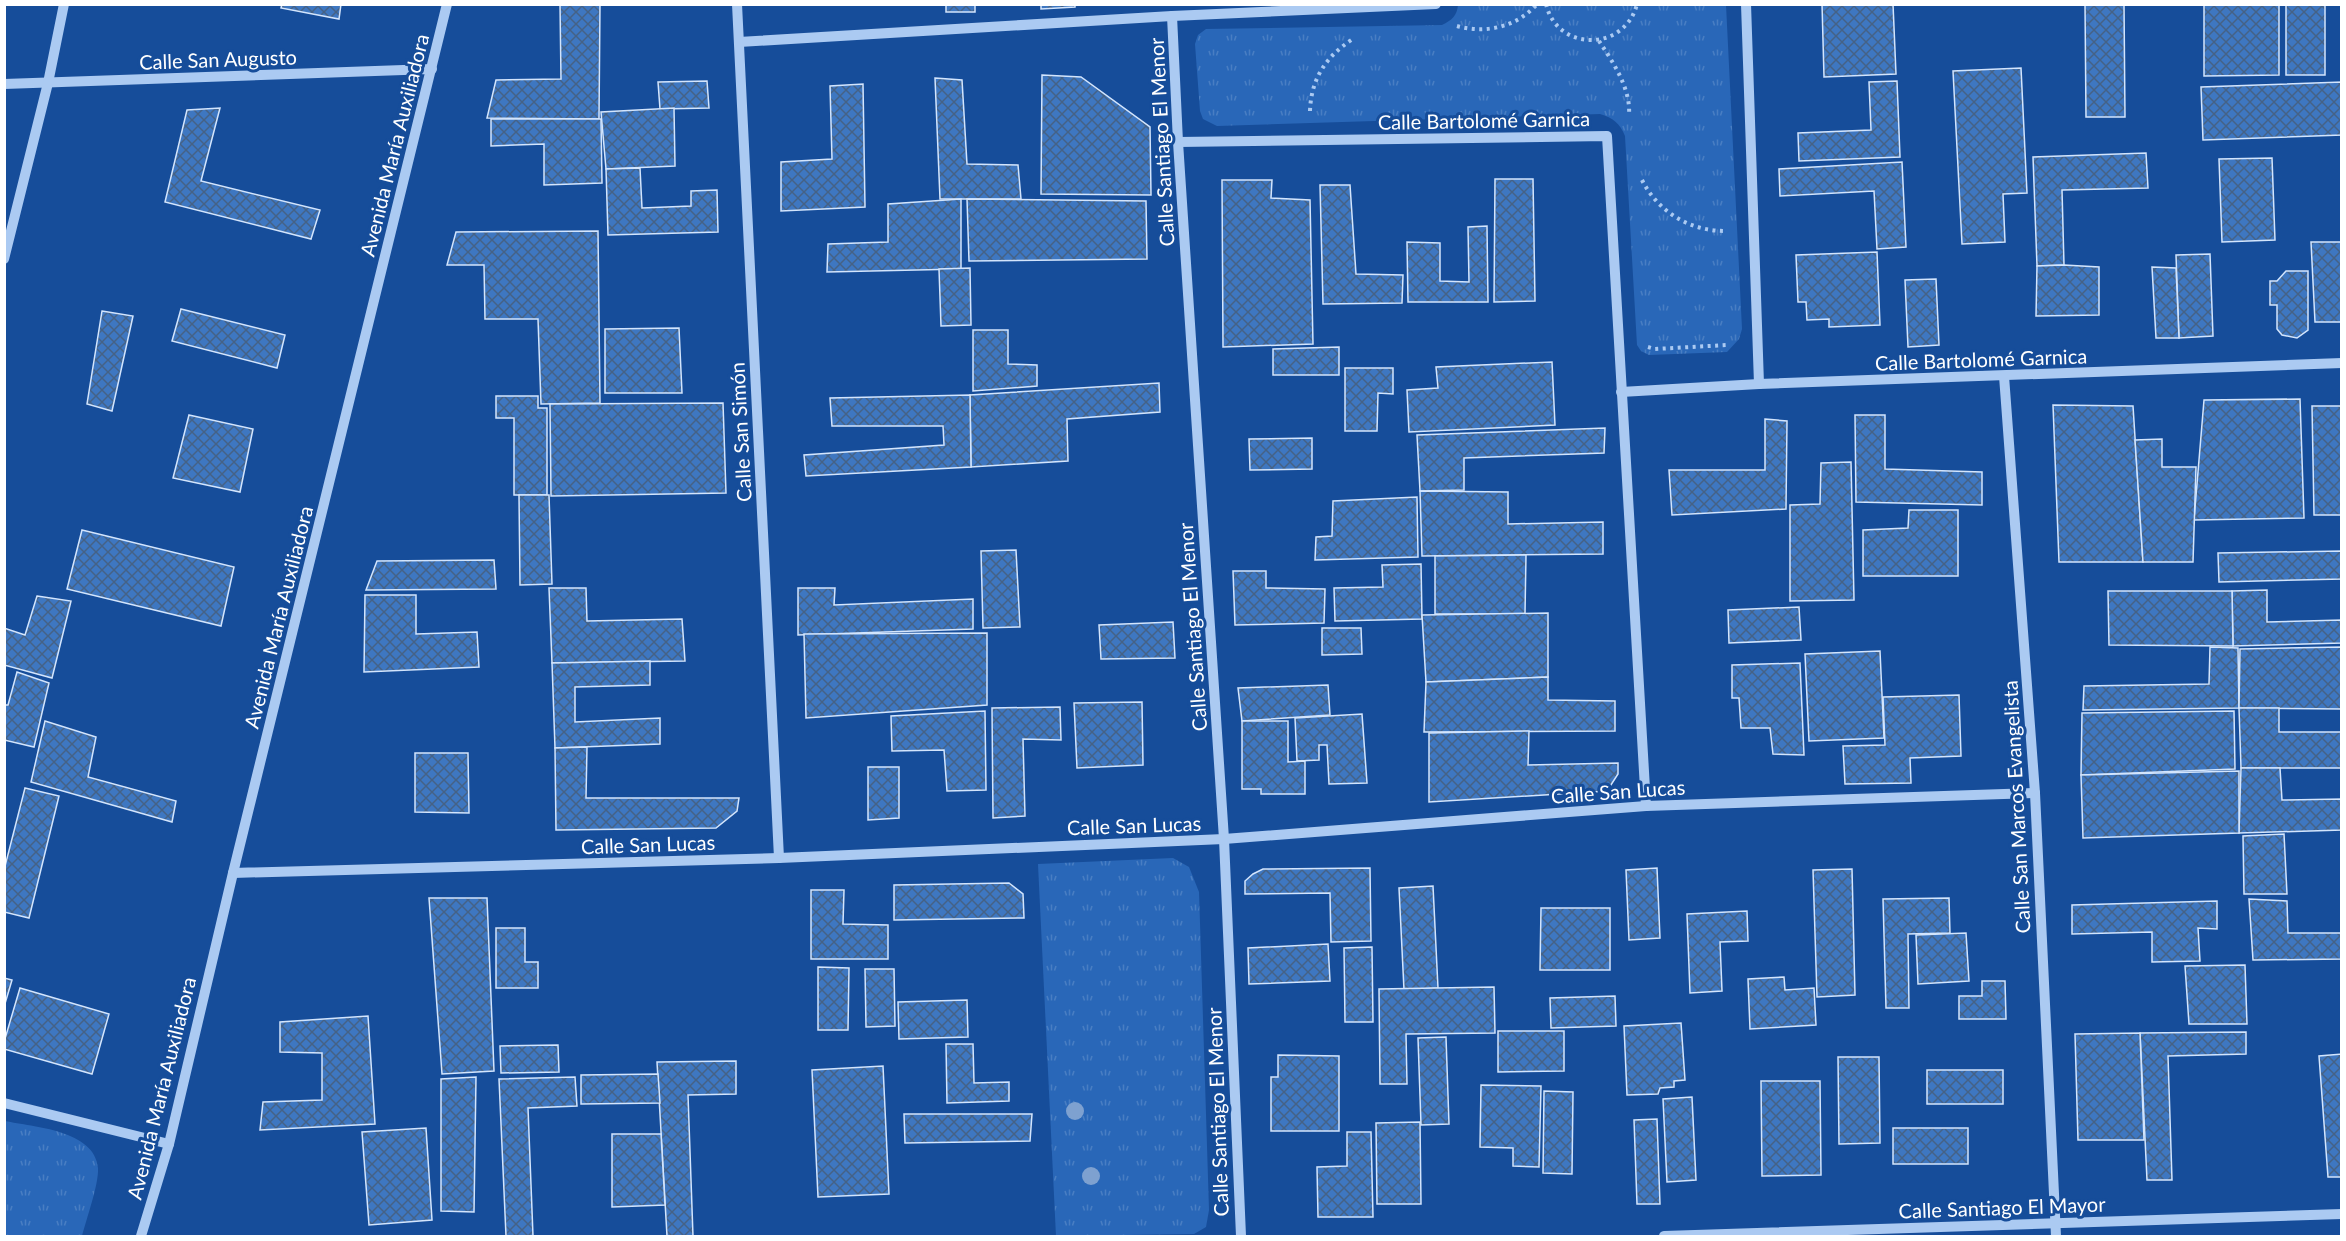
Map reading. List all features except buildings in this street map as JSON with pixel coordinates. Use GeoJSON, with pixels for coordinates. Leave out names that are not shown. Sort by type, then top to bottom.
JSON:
{"type":"FeatureCollection","features":[{"type":"Feature","properties":{"kind":"street"},"geometry":{"type":"LineString","coordinates":[[4,259],[48,83],[64,4]]}},
{"type":"Feature","properties":{"kind":"street","name":"Avenida María Auxiliadora"},"geometry":{"type":"LineString","coordinates":[[141,1236],[170,1144],[233,873],[447,4]]}},
{"type":"Feature","properties":{"kind":"street","name":"Calle San Simón"},"geometry":{"type":"LineString","coordinates":[[737,4],[779,858]]}},
{"type":"Feature","properties":{"kind":"street"},"geometry":{"type":"LineString","coordinates":[[1746,4],[1759,384]]}},
{"type":"Feature","properties":{"kind":"street"},"geometry":{"type":"LineString","coordinates":[[739,42],[1172,16],[1436,5]]}},
{"type":"Feature","properties":{"kind":"street","name":"Calle Santiago El Menor"},"geometry":{"type":"LineString","coordinates":[[1172,16],[1178,142],[1224,839],[1241,1236]]}},
{"type":"Feature","properties":{"kind":"street","name":"Calle San Augusto"},"geometry":{"type":"LineString","coordinates":[[4,84],[432,69]]}},
{"type":"Feature","properties":{"kind":"street","name":"Calle Bartolomé Garnica"},"geometry":{"type":"LineString","coordinates":[[1178,142],[1607,136],[1646,806]]}},
{"type":"Feature","properties":{"kind":"street","name":"Calle Bartolomé Garnica"},"geometry":{"type":"LineString","coordinates":[[1621,392],[1759,384],[2342,363]]}},
{"type":"Feature","properties":{"kind":"street","name":"Calle San Marcos Evangelista"},"geometry":{"type":"LineString","coordinates":[[2004,376],[2035,793],[2056,1236]]}},
{"type":"Feature","properties":{"kind":"street","name":"Calle San Lucas"},"geometry":{"type":"LineString","coordinates":[[233,873],[779,858],[1224,839],[1646,806],[2035,793]]}},
{"type":"Feature","properties":{"kind":"street"},"geometry":{"type":"LineString","coordinates":[[4,1103],[170,1144]]}},
{"type":"Feature","properties":{"kind":"street","name":"Calle Santiago El Mayor"},"geometry":{"type":"LineString","coordinates":[[1664,1236],[2342,1214]]}},
{"type":"Feature","properties":{"kind":"path"},"geometry":{"type":"LineString","coordinates":[[1457,26],[1492,29],[1528,15],[1537,4]]}},
{"type":"Feature","properties":{"kind":"path"},"geometry":{"type":"LineString","coordinates":[[1546,4],[1556,26],[1568,36],[1584,41],[1599,41],[1614,36],[1626,26],[1635,13],[1637,4]]}},
{"type":"Feature","properties":{"kind":"path"},"geometry":{"type":"LineString","coordinates":[[1310,118],[1313,87],[1319,72],[1334,54],[1356,37]]}},
{"type":"Feature","properties":{"kind":"path"},"geometry":{"type":"LineString","coordinates":[[1599,41],[1620,77],[1628,100],[1629,118]]}},
{"type":"Feature","properties":{"kind":"path"},"geometry":{"type":"LineString","coordinates":[[1640,177],[1654,200],[1680,220],[1700,228],[1732,231]]}},
{"type":"Feature","properties":{"kind":"green space"},"geometry":{"type":"Polygon","coordinates":[[[1458,5],[1726,5],[1742,329],[1739,339],[1727,352],[1649,355],[1641,351],[1637,345],[1625,136],[1618,124],[1609,117],[1600,114],[1217,126],[1203,119],[1200,111],[1195,44],[1198,35],[1206,29],[1442,25],[1453,17],[1458,5]]]}},
{"type":"Feature","properties":{"kind":"green space"},"geometry":{"type":"Polygon","coordinates":[[[1173,858],[1189,867],[1199,892],[1209,1210],[1206,1227],[1194,1234],[1056,1236],[1038,864],[1173,858]]]}},
{"type":"Feature","properties":{"kind":"green space"},"geometry":{"type":"Polygon","coordinates":[[[5,1121],[46,1128],[75,1138],[86,1145],[94,1155],[98,1175],[82,1236],[5,1236],[5,1121]]]}}]}
